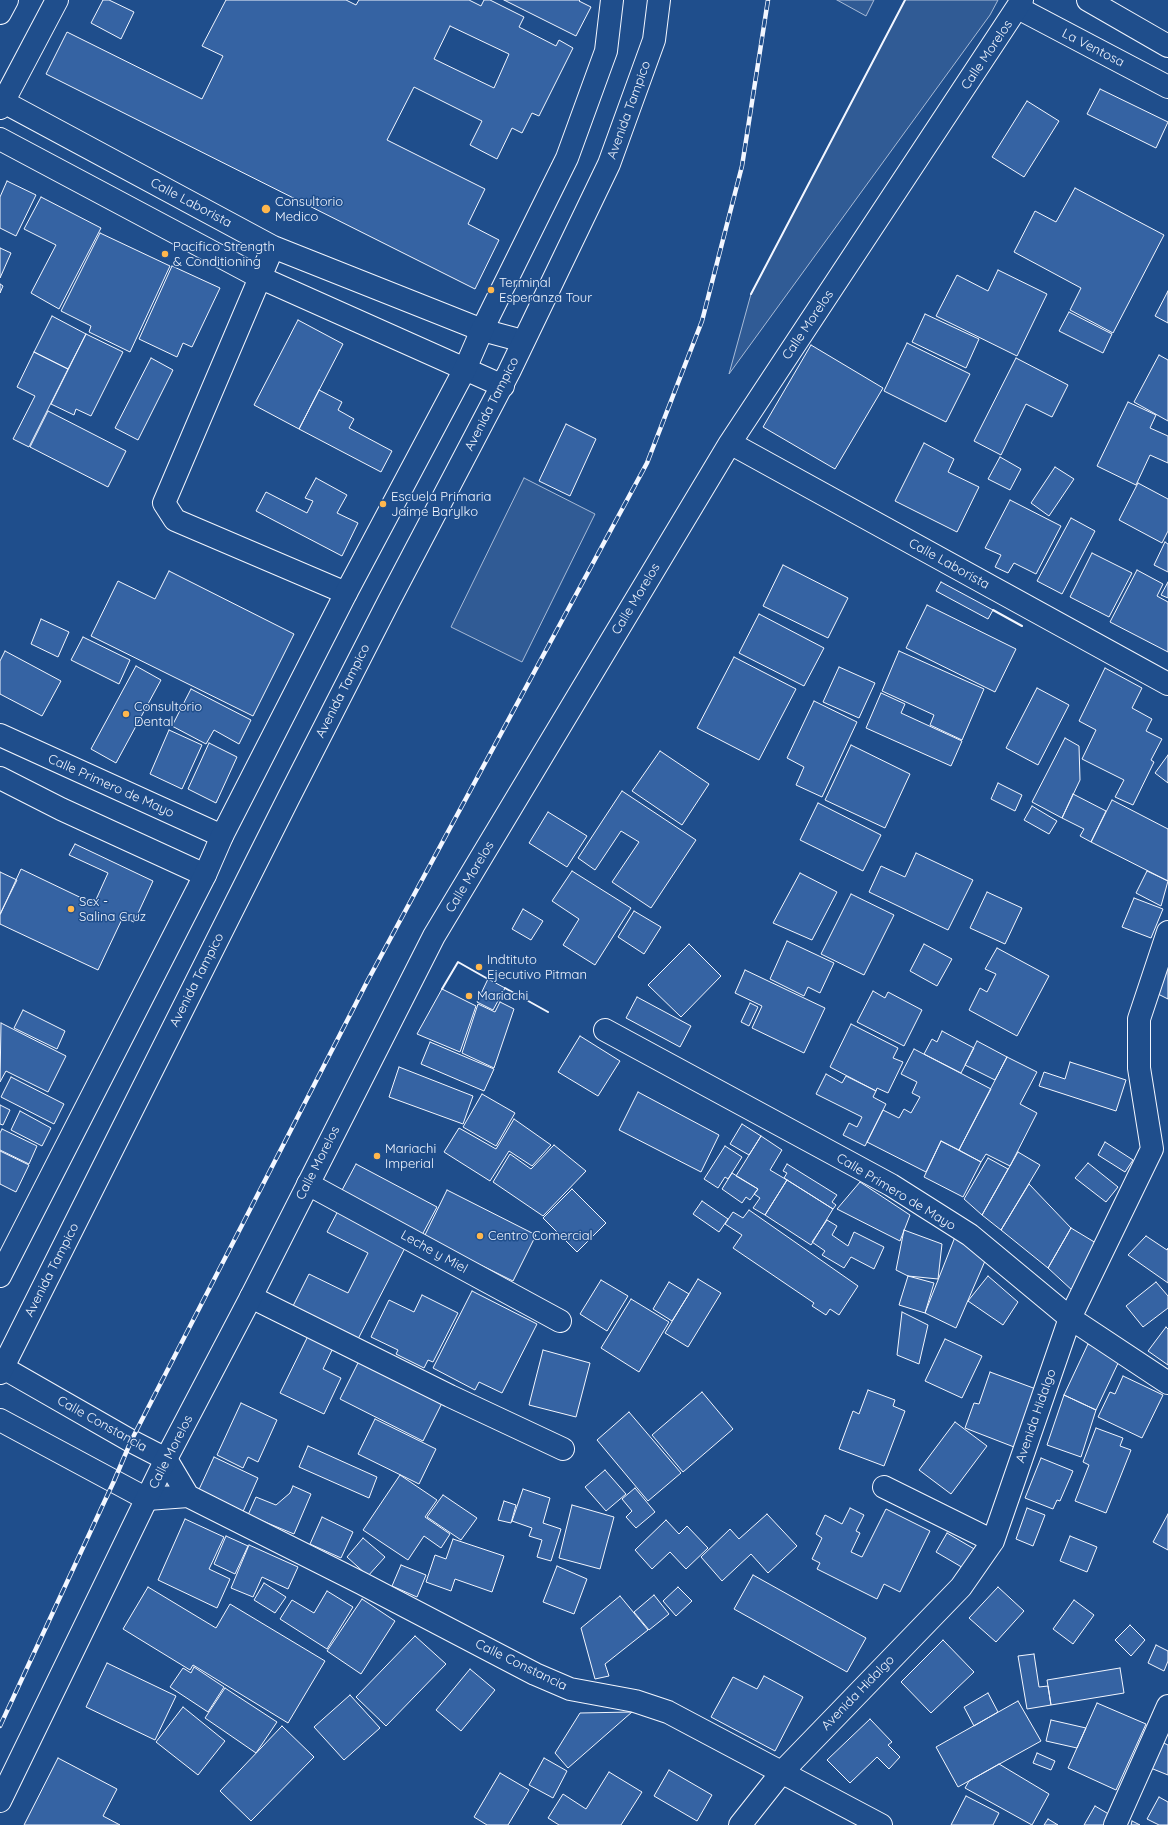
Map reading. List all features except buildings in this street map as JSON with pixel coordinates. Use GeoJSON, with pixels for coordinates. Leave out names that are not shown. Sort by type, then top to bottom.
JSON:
{"type":"FeatureCollection","features":[{"type":"Feature","properties":{"kind":"street"},"geometry":{"type":"LineString","coordinates":[[0,13],[7,0]]}},
{"type":"Feature","properties":{"kind":"street"},"geometry":{"type":"LineString","coordinates":[[1,104],[57,0]]}},
{"type":"Feature","properties":{"kind":"street"},"geometry":{"type":"LineString","coordinates":[[0,1276],[205,875],[222,836],[346,593],[465,369],[482,330],[567,158],[606,51],[612,0]]}},
{"type":"Feature","properties":{"kind":"street","name":"Avenida Tampico"},"geometry":{"type":"LineString","coordinates":[[1,1369],[382,615],[503,386],[523,341],[609,164],[654,40],[659,0]]}},
{"type":"Feature","properties":{"kind":"street"},"geometry":{"type":"LineString","coordinates":[[1088,0],[1168,46]]}},
{"type":"Feature","properties":{"kind":"street","name":"La Ventosa"},"geometry":{"type":"LineString","coordinates":[[1020,4],[1168,87]]}},
{"type":"Feature","properties":{"kind":"street","name":"Calle Morelos"},"geometry":{"type":"LineString","coordinates":[[0,1801],[166,1459],[251,1297],[434,936],[730,443],[1020,4]]}},
{"type":"Feature","properties":{"kind":"street","name":"Calle Laborista"},"geometry":{"type":"LineString","coordinates":[[1,104],[273,247],[482,330],[523,341]]}},
{"type":"Feature","properties":{"kind":"street"},"geometry":{"type":"LineString","coordinates":[[0,139],[259,278],[503,386]]}},
{"type":"Feature","properties":{"kind":"street"},"geometry":{"type":"LineString","coordinates":[[273,247],[164,503],[175,520],[346,593]]}},
{"type":"Feature","properties":{"kind":"street","name":"Calle Laborista"},"geometry":{"type":"LineString","coordinates":[[730,443],[1168,684]]}},
{"type":"Feature","properties":{"kind":"street","name":"Calle Primero de Mayo"},"geometry":{"type":"LineString","coordinates":[[0,735],[222,836]]}},
{"type":"Feature","properties":{"kind":"street"},"geometry":{"type":"LineString","coordinates":[[0,778],[61,809],[205,875]]}},
{"type":"Feature","properties":{"kind":"street","name":"Avenida Hidalgo"},"geometry":{"type":"LineString","coordinates":[[740,1825],[782,1772],[961,1587],[993,1541],[1070,1318],[1152,1149],[1138,1068],[1139,1019],[1168,932]]}},
{"type":"Feature","properties":{"kind":"street","name":"Calle Primero de Mayo"},"geometry":{"type":"LineString","coordinates":[[605,1030],[891,1185],[970,1236],[1070,1318],[1168,1383]]}},
{"type":"Feature","properties":{"kind":"street","name":"Leche y Miel"},"geometry":{"type":"LineString","coordinates":[[308,1184],[560,1321]]}},
{"type":"Feature","properties":{"kind":"street"},"geometry":{"type":"LineString","coordinates":[[251,1297],[450,1396],[563,1449]]}},
{"type":"Feature","properties":{"kind":"street","name":"Calle Constancia"},"geometry":{"type":"LineString","coordinates":[[1,1369],[166,1459]]}},
{"type":"Feature","properties":{"kind":"street"},"geometry":{"type":"LineString","coordinates":[[0,1420],[147,1499],[188,1496],[166,1459]]}},
{"type":"Feature","properties":{"kind":"street"},"geometry":{"type":"LineString","coordinates":[[884,1487],[993,1541]]}},
{"type":"Feature","properties":{"kind":"street","name":"Calle Constancia"},"geometry":{"type":"LineString","coordinates":[[188,1496],[361,1583],[535,1674],[570,1689],[635,1701],[668,1712],[881,1825]]}},
{"type":"Feature","properties":{"kind":"street"},"geometry":{"type":"LineString","coordinates":[[1115,1825],[1168,1706]]}},
{"type":"Feature","properties":{"kind":"shaded area"},"geometry":{"type":"Polygon","coordinates":[[[837,0],[874,0],[866,16],[837,0]]]}},
{"type":"Feature","properties":{"kind":"shaded area"},"geometry":{"type":"Polygon","coordinates":[[[905,0],[998,0],[990,15],[729,374],[751,294],[905,0]]]}},
{"type":"Feature","properties":{"kind":"shaded area"},"geometry":{"type":"Polygon","coordinates":[[[524,478],[595,514],[522,662],[451,627],[524,478]]]}},
{"type":"Feature","properties":{"kind":"railway"},"geometry":{"type":"LineString","coordinates":[[0,1726],[114,1481],[131,1441],[368,980],[647,463],[702,321],[742,166],[768,0]]}},
{"type":"Feature","properties":{"kind":"wall"},"geometry":{"type":"LineString","coordinates":[[751,294],[905,0]]}},
{"type":"Feature","properties":{"kind":"wall"},"geometry":{"type":"LineString","coordinates":[[993,610],[1022,626]]}},
{"type":"Feature","properties":{"kind":"wall"},"geometry":{"type":"LineString","coordinates":[[442,989],[458,962],[488,979]]}},
{"type":"Feature","properties":{"kind":"wall"},"geometry":{"type":"LineString","coordinates":[[505,988],[548,1012]]}},
{"type":"Feature","properties":{"kind":"place","name":"Consultorio Medico"},"geometry":{"type":"Point","coordinates":[266,209]}},
{"type":"Feature","properties":{"kind":"place","name":"Pacifico Strength & Conditioning"},"geometry":{"type":"Point","coordinates":[165,254]}},
{"type":"Feature","properties":{"kind":"place","name":"Terminal Esperanza Tour"},"geometry":{"type":"Point","coordinates":[491,290]}},
{"type":"Feature","properties":{"kind":"place","name":"Escuela Primaria Jaime Barylko"},"geometry":{"type":"Point","coordinates":[383,504]}},
{"type":"Feature","properties":{"kind":"place","name":"Consultorio Dental"},"geometry":{"type":"Point","coordinates":[126,714]}},
{"type":"Feature","properties":{"kind":"place","name":"Scx - Salina Cruz"},"geometry":{"type":"Point","coordinates":[71,909]}},
{"type":"Feature","properties":{"kind":"place","name":"Indtituto Ejecutivo Pitman"},"geometry":{"type":"Point","coordinates":[479,967]}},
{"type":"Feature","properties":{"kind":"place","name":"Mariachi"},"geometry":{"type":"Point","coordinates":[469,996]}},
{"type":"Feature","properties":{"kind":"place","name":"Mariachi Imperial"},"geometry":{"type":"Point","coordinates":[377,1156]}},
{"type":"Feature","properties":{"kind":"place","name":"Centro Comercial"},"geometry":{"type":"Point","coordinates":[480,1236]}}]}
